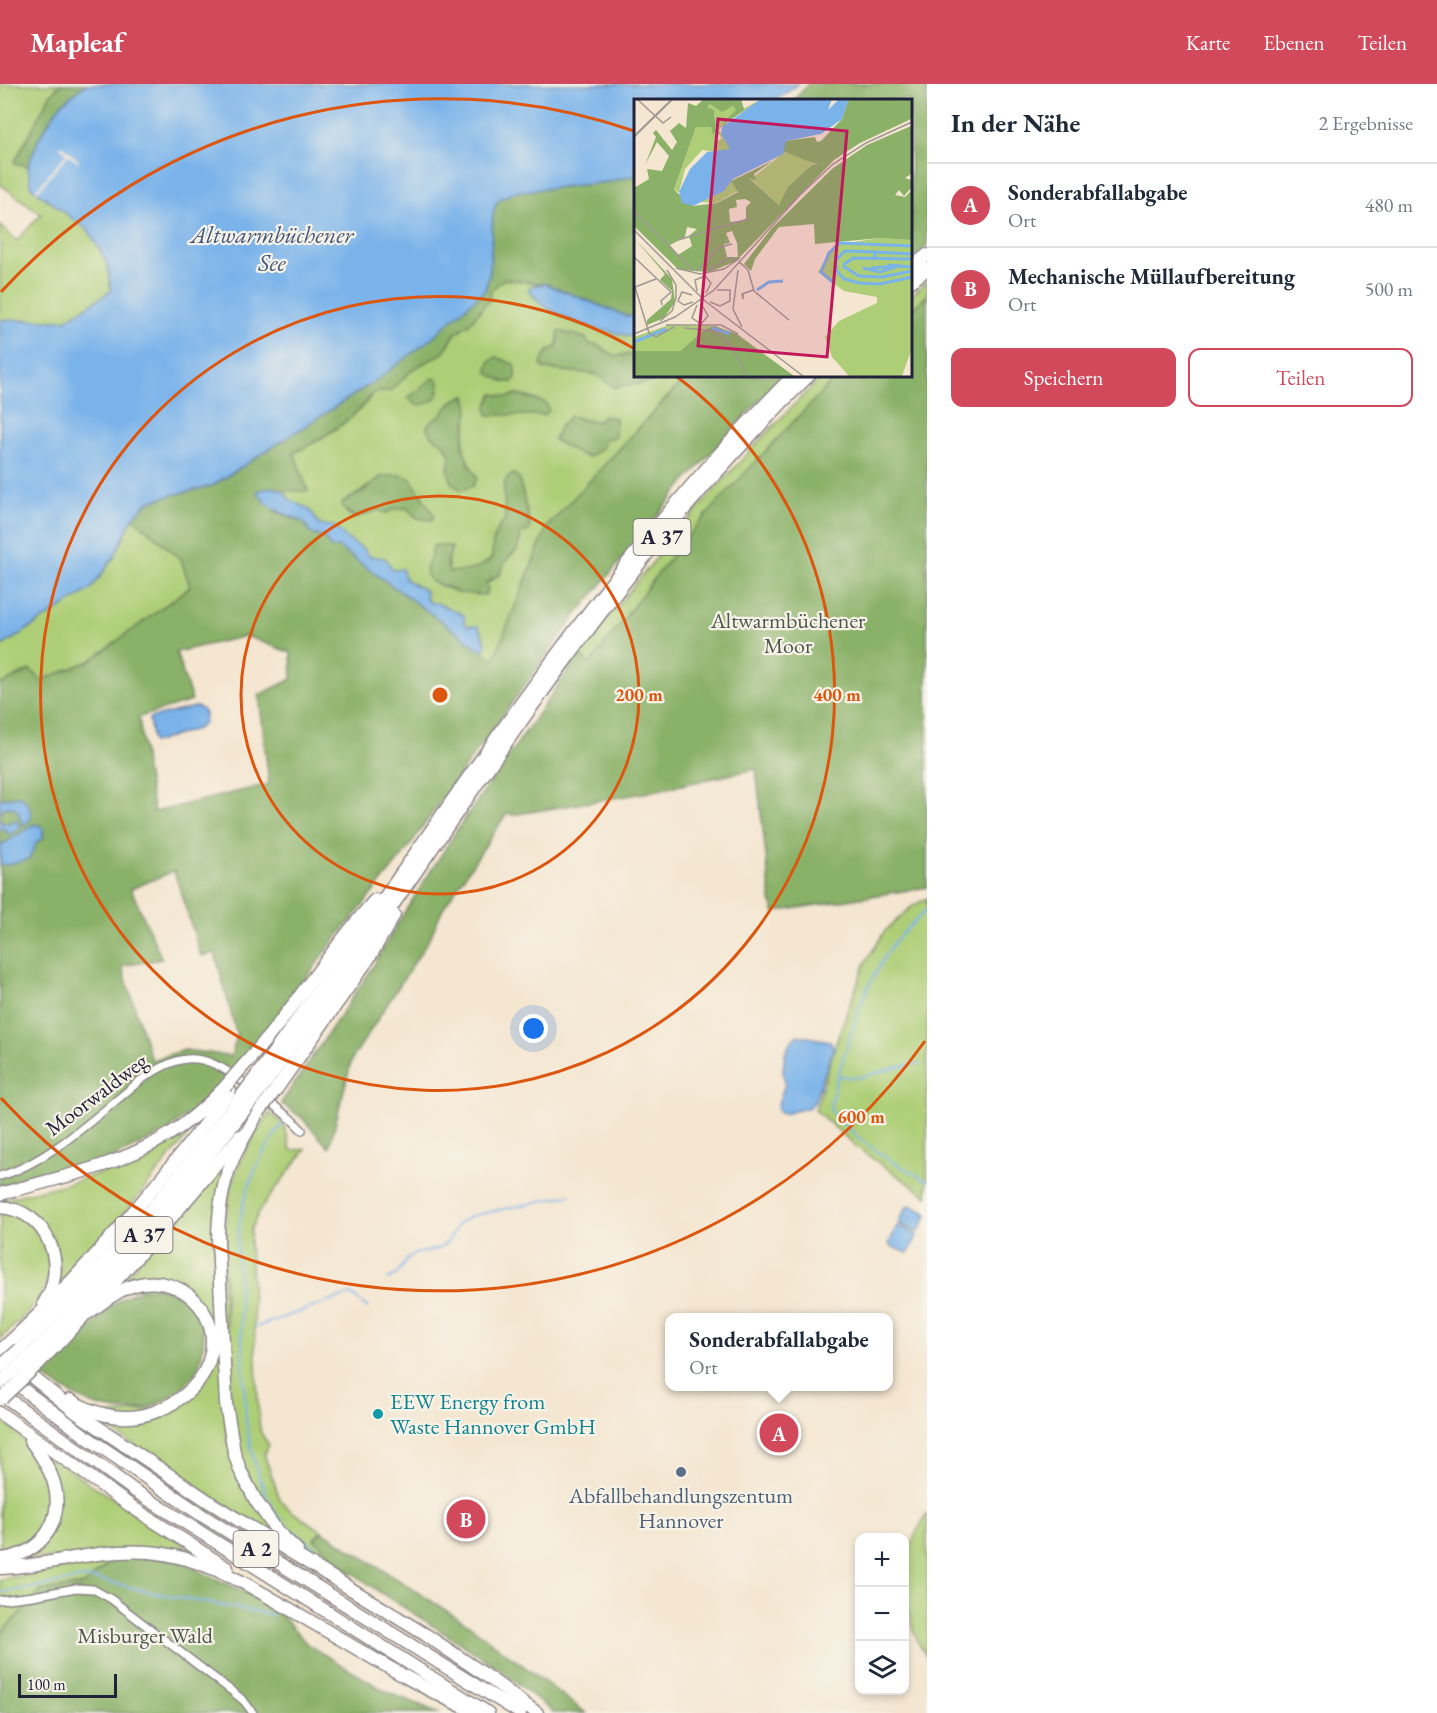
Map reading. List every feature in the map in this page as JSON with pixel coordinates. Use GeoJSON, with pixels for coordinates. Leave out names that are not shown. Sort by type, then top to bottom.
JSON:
{"type":"FeatureCollection","features":[{"type":"Feature","properties":{"kind":"highway"},"geometry":{"type":"LineString","coordinates":[[912,266],[927,255]]}},
{"type":"Feature","properties":{"kind":"highway"},"geometry":{"type":"LineString","coordinates":[[912,280],[927,269]]}},
{"type":"Feature","properties":{"kind":"highway","name":"A 37"},"geometry":{"type":"LineString","coordinates":[[259,1075],[527,692],[624,565],[730,441],[793,376]]}},
{"type":"Feature","properties":{"kind":"highway","name":"A 37"},"geometry":{"type":"LineString","coordinates":[[259,1075],[369,958],[434,845],[528,710],[632,572],[703,487],[808,376]]}},
{"type":"Feature","properties":{"kind":"highway"},"geometry":{"type":"LineString","coordinates":[[88,1313],[204,1180],[259,1075],[260,1048],[303,994],[357,919],[406,865]]}},
{"type":"Feature","properties":{"kind":"highway"},"geometry":{"type":"LineString","coordinates":[[22,1330],[58,1296],[178,1160],[243,1102],[259,1075]]}},
{"type":"Feature","properties":{"kind":"highway"},"geometry":{"type":"LineString","coordinates":[[0,1194],[109,1164],[168,1135],[192,1118],[243,1102]]}},
{"type":"Feature","properties":{"kind":"highway"},"geometry":{"type":"LineString","coordinates":[[243,1102],[218,1220],[229,1431],[240,1470],[266,1516],[277,1531],[293,1546],[333,1578]]}},
{"type":"Feature","properties":{"kind":"highway","name":"A 37"},"geometry":{"type":"LineString","coordinates":[[0,1383],[243,1102]]}},
{"type":"Feature","properties":{"kind":"highway"},"geometry":{"type":"LineString","coordinates":[[0,1207],[20,1212],[39,1225],[47,1236],[55,1257],[54,1284],[49,1295],[22,1330],[25,1353]]}},
{"type":"Feature","properties":{"kind":"highway"},"geometry":{"type":"LineString","coordinates":[[0,1400],[25,1353],[124,1289],[153,1282],[169,1284],[182,1289],[200,1305],[210,1324],[211,1355],[202,1376],[182,1398],[150,1413],[132,1417],[113,1417],[98,1413],[80,1406],[35,1378]]}},
{"type":"Feature","properties":{"kind":"highway"},"geometry":{"type":"LineString","coordinates":[[0,1351],[25,1353]]}},
{"type":"Feature","properties":{"kind":"highway"},"geometry":{"type":"LineString","coordinates":[[0,1351],[77,1413],[211,1503],[426,1635],[537,1713]]}},
{"type":"Feature","properties":{"kind":"highway","name":"A 37"},"geometry":{"type":"LineString","coordinates":[[0,1367],[25,1353]]}},
{"type":"Feature","properties":{"kind":"highway","name":"A 2"},"geometry":{"type":"LineString","coordinates":[[0,1372],[88,1438],[203,1516],[520,1713]]}},
{"type":"Feature","properties":{"kind":"highway","name":"A 2"},"geometry":{"type":"LineString","coordinates":[[0,1394],[135,1491],[488,1713]]}},
{"type":"Feature","properties":{"kind":"highway"},"geometry":{"type":"LineString","coordinates":[[0,1559],[32,1549],[51,1525],[56,1507],[53,1480],[41,1454],[30,1440],[3,1416]]}},
{"type":"Feature","properties":{"kind":"highway"},"geometry":{"type":"LineString","coordinates":[[3,1416],[135,1509],[277,1601],[396,1672],[443,1698],[477,1713]]}},
{"type":"Feature","properties":{"kind":"highway"},"geometry":{"type":"LineString","coordinates":[[0,1568],[122,1551],[150,1552],[177,1556],[210,1568],[277,1601]]}},
{"type":"Feature","properties":{"kind":"street","name":"Moorwaldweg"},"geometry":{"type":"LineString","coordinates":[[0,1176],[54,1149],[154,1070],[177,1060],[196,1058],[221,1066],[284,1112],[302,1130]]}},
{"type":"Feature","properties":{"kind":"street"},"geometry":{"type":"LineString","coordinates":[[0,1600],[76,1588],[93,1589],[111,1599],[244,1701],[253,1713]]}},
{"type":"Feature","properties":{"kind":"green space"},"geometry":{"type":"Polygon","coordinates":[[[0,84],[61,84],[51,94],[14,163],[28,166],[31,187],[89,230],[107,263],[111,291],[66,320],[0,320],[0,225],[17,241],[41,214],[0,184],[0,84]]]}},
{"type":"Feature","properties":{"kind":"green space"},"geometry":{"type":"Polygon","coordinates":[[[61,84],[86,84],[59,106],[39,138],[28,166],[14,163],[51,94],[61,84]]]}},
{"type":"Feature","properties":{"kind":"green space"},"geometry":{"type":"Polygon","coordinates":[[[808,84],[927,84],[927,246],[912,259],[912,99],[795,99],[808,84]]]}},
{"type":"Feature","properties":{"kind":"green space"},"geometry":{"type":"Polygon","coordinates":[[[634,176],[634,317],[626,316],[546,284],[504,279],[491,290],[490,299],[469,324],[456,333],[443,353],[413,369],[391,391],[373,393],[348,420],[294,453],[308,491],[284,491],[273,487],[274,511],[303,522],[307,528],[323,536],[331,548],[338,547],[494,659],[547,527],[687,376],[781,376],[684,483],[573,619],[404,854],[223,1085],[166,1132],[108,1160],[0,1189],[0,685],[30,670],[42,680],[90,661],[190,587],[181,559],[133,518],[148,502],[212,486],[374,382],[427,342],[485,290],[490,272],[493,213],[498,200],[515,192],[608,182],[634,176]],[[246,636],[176,652],[192,701],[139,717],[154,812],[269,784],[259,695],[292,679],[291,653],[246,636]],[[174,871],[131,889],[162,959],[122,966],[151,1060],[185,1050],[231,1056],[237,1036],[215,953],[201,956],[174,871]]]}},
{"type":"Feature","properties":{"kind":"green space"},"geometry":{"type":"Polygon","coordinates":[[[504,279],[546,284],[626,316],[634,317],[634,356],[628,354],[615,356],[598,345],[589,344],[572,335],[559,332],[557,346],[545,369],[595,374],[614,387],[652,382],[659,376],[687,376],[547,527],[494,660],[331,548],[267,488],[308,491],[294,453],[348,420],[373,393],[391,390],[413,369],[443,353],[456,333],[469,324],[490,299],[491,290],[504,279]],[[517,394],[508,397],[501,396],[487,402],[546,403],[517,394]],[[455,399],[440,416],[428,424],[432,436],[445,444],[450,456],[448,470],[477,477],[464,451],[467,423],[455,399]],[[570,416],[554,440],[579,454],[588,457],[602,448],[605,439],[615,437],[616,418],[589,421],[570,416]],[[514,474],[508,477],[504,484],[505,521],[499,526],[492,558],[483,566],[467,571],[449,572],[447,562],[452,547],[434,545],[430,581],[467,594],[500,574],[505,562],[518,546],[520,533],[530,525],[519,478],[514,474]],[[381,477],[343,502],[342,507],[355,518],[378,510],[386,513],[394,509],[407,508],[417,518],[431,520],[381,477]]]}},
{"type":"Feature","properties":{"kind":"green space"},"geometry":{"type":"Polygon","coordinates":[[[927,281],[927,296],[912,309],[912,295],[927,281]]]}},
{"type":"Feature","properties":{"kind":"green space","name":"Altwarmbüchener Moor"},"geometry":{"type":"Polygon","coordinates":[[[927,296],[927,887],[774,912],[756,769],[644,793],[512,815],[507,813],[442,910],[430,938],[352,1059],[329,1148],[302,1118],[281,1103],[369,973],[457,830],[579,655],[590,664],[688,536],[837,376],[912,376],[912,309],[927,296]]]}},
{"type":"Feature","properties":{"kind":"green space"},"geometry":{"type":"Polygon","coordinates":[[[559,331],[586,338],[589,344],[598,345],[615,356],[628,354],[634,356],[634,376],[659,377],[652,382],[614,387],[595,374],[545,369],[541,366],[543,359],[557,346],[559,331]]]}},
{"type":"Feature","properties":{"kind":"green space"},"geometry":{"type":"Polygon","coordinates":[[[496,357],[514,364],[516,378],[512,382],[505,382],[489,374],[487,369],[490,361],[496,357]]]}},
{"type":"Feature","properties":{"kind":"green space"},"geometry":{"type":"Polygon","coordinates":[[[823,376],[837,376],[688,537],[590,664],[579,655],[696,511],[823,376]]]}},
{"type":"Feature","properties":{"kind":"green space"},"geometry":{"type":"Polygon","coordinates":[[[433,378],[438,380],[439,386],[435,398],[422,405],[416,405],[408,398],[433,378]]]}},
{"type":"Feature","properties":{"kind":"green space"},"geometry":{"type":"Polygon","coordinates":[[[493,394],[508,397],[517,394],[546,403],[549,411],[544,415],[488,415],[487,404],[493,394]]]}},
{"type":"Feature","properties":{"kind":"green space"},"geometry":{"type":"Polygon","coordinates":[[[466,396],[469,409],[463,449],[477,477],[473,486],[462,490],[452,484],[448,470],[450,456],[445,445],[432,436],[427,429],[428,424],[440,416],[455,399],[466,396]]]}},
{"type":"Feature","properties":{"kind":"green space"},"geometry":{"type":"Polygon","coordinates":[[[570,416],[589,421],[599,421],[602,416],[616,418],[615,437],[605,439],[602,448],[588,457],[579,454],[554,440],[559,428],[570,416]]]}},
{"type":"Feature","properties":{"kind":"green space"},"geometry":{"type":"Polygon","coordinates":[[[514,474],[519,478],[530,525],[529,531],[520,533],[517,550],[506,560],[499,575],[485,583],[488,589],[485,595],[458,593],[430,581],[426,571],[434,545],[452,547],[447,562],[449,572],[472,569],[492,558],[495,533],[505,521],[504,484],[508,477],[514,474]]]}},
{"type":"Feature","properties":{"kind":"green space"},"geometry":{"type":"Polygon","coordinates":[[[403,475],[411,479],[434,515],[432,520],[417,518],[407,508],[394,509],[386,513],[378,510],[355,518],[342,507],[343,502],[359,494],[381,477],[403,475]]]}},
{"type":"Feature","properties":{"kind":"green space"},"geometry":{"type":"Polygon","coordinates":[[[133,518],[181,559],[190,587],[90,661],[42,680],[30,670],[0,685],[0,647],[91,589],[114,557],[133,518]]]}},
{"type":"Feature","properties":{"kind":"green space"},"geometry":{"type":"Polygon","coordinates":[[[927,898],[927,1196],[859,1149],[815,1110],[865,963],[884,932],[911,907],[927,898]]]}},
{"type":"Feature","properties":{"kind":"green space"},"geometry":{"type":"Polygon","coordinates":[[[270,1113],[284,1124],[291,1150],[306,1149],[261,1208],[251,1229],[259,1421],[261,1433],[269,1445],[264,1454],[280,1499],[291,1511],[322,1531],[314,1539],[353,1572],[346,1580],[301,1549],[276,1523],[247,1475],[234,1433],[228,1373],[224,1269],[225,1223],[230,1193],[241,1160],[270,1113]]]}},
{"type":"Feature","properties":{"kind":"green space"},"geometry":{"type":"Polygon","coordinates":[[[188,1135],[90,1255],[60,1286],[60,1266],[56,1247],[50,1234],[0,1205],[0,1200],[66,1184],[119,1167],[188,1135]]]}},
{"type":"Feature","properties":{"kind":"green space"},"geometry":{"type":"Polygon","coordinates":[[[232,1149],[221,1187],[227,1439],[290,1549],[95,1419],[95,1417],[175,1406],[216,1350],[190,1289],[116,1289],[232,1149]]]}},
{"type":"Feature","properties":{"kind":"green space"},"geometry":{"type":"Polygon","coordinates":[[[0,1214],[20,1218],[36,1230],[45,1245],[49,1274],[36,1302],[23,1318],[0,1339],[0,1214]]]}},
{"type":"Feature","properties":{"kind":"green space"},"geometry":{"type":"Polygon","coordinates":[[[153,1288],[165,1290],[184,1299],[198,1314],[202,1324],[203,1347],[198,1367],[190,1380],[176,1393],[159,1403],[142,1409],[113,1409],[85,1401],[40,1375],[115,1303],[133,1293],[153,1288]]]}},
{"type":"Feature","properties":{"kind":"green space"},"geometry":{"type":"Polygon","coordinates":[[[0,1420],[33,1450],[51,1483],[51,1515],[40,1536],[21,1550],[0,1555],[0,1420]]]}},
{"type":"Feature","properties":{"kind":"green space"},"geometry":{"type":"Polygon","coordinates":[[[48,1455],[208,1560],[192,1556],[51,1558],[0,1562],[11,1561],[55,1524],[48,1455]]]}},
{"type":"Feature","properties":{"kind":"green space"},"geometry":{"type":"Polygon","coordinates":[[[927,1513],[927,1656],[918,1643],[909,1613],[909,1552],[927,1513]]]}},
{"type":"Feature","properties":{"kind":"green space"},"geometry":{"type":"Polygon","coordinates":[[[322,1531],[469,1625],[586,1713],[554,1713],[496,1666],[378,1591],[348,1569],[314,1539],[322,1531]]]}},
{"type":"Feature","properties":{"kind":"green space","name":"Misburger Wald"},"geometry":{"type":"Polygon","coordinates":[[[122,1556],[174,1559],[238,1589],[274,1607],[308,1645],[385,1691],[440,1713],[0,1713],[0,1634],[41,1591],[84,1585],[113,1559],[122,1556]]]}},
{"type":"Feature","properties":{"kind":"green space"},"geometry":{"type":"Polygon","coordinates":[[[113,1559],[84,1585],[41,1591],[0,1634],[0,1579],[113,1559]]]}},
{"type":"Feature","properties":{"kind":"water","name":"Altwarmbüchener See"},"geometry":{"type":"Polygon","coordinates":[[[86,84],[799,84],[777,99],[634,99],[634,176],[608,182],[515,192],[498,200],[493,213],[490,272],[485,290],[427,342],[374,382],[212,486],[148,502],[133,518],[114,557],[91,589],[0,647],[0,320],[66,320],[111,291],[107,263],[89,231],[31,187],[28,166],[39,138],[59,106],[86,84]]]}},
{"type":"Feature","properties":{"kind":"water"},"geometry":{"type":"Polygon","coordinates":[[[546,284],[626,316],[634,317],[634,337],[592,327],[562,316],[537,300],[528,289],[534,285],[546,284]]]}},
{"type":"Feature","properties":{"kind":"water"},"geometry":{"type":"Polygon","coordinates":[[[273,487],[284,491],[290,500],[307,508],[319,525],[334,526],[347,539],[365,550],[368,556],[385,558],[393,570],[402,569],[406,580],[426,591],[426,598],[430,603],[437,603],[464,615],[464,622],[467,626],[478,626],[486,643],[483,651],[338,547],[331,548],[323,536],[310,533],[302,522],[268,505],[257,491],[273,487]]]}},
{"type":"Feature","properties":{"kind":"water"},"geometry":{"type":"Polygon","coordinates":[[[195,707],[201,708],[205,714],[204,722],[199,728],[153,743],[150,718],[195,707]]]}},
{"type":"Feature","properties":{"kind":"water"},"geometry":{"type":"Polygon","coordinates":[[[22,797],[31,812],[30,819],[24,825],[15,808],[2,809],[0,816],[0,799],[22,797]]]}},
{"type":"Feature","properties":{"kind":"water"},"geometry":{"type":"Polygon","coordinates":[[[0,818],[3,823],[15,820],[21,826],[11,834],[7,833],[7,830],[0,830],[0,818]]]}},
{"type":"Feature","properties":{"kind":"water"},"geometry":{"type":"Polygon","coordinates":[[[35,824],[41,826],[43,838],[37,842],[29,859],[7,865],[0,864],[0,844],[35,824]]]}},
{"type":"Feature","properties":{"kind":"water"},"geometry":{"type":"Polygon","coordinates":[[[797,1035],[830,1041],[833,1049],[814,1103],[807,1108],[783,1114],[777,1107],[785,1084],[783,1070],[785,1055],[789,1044],[797,1035]]]}},
{"type":"Feature","properties":{"kind":"water"},"geometry":{"type":"Polygon","coordinates":[[[910,1205],[927,1215],[917,1232],[900,1224],[899,1221],[907,1206],[910,1205]]]}},
{"type":"Feature","properties":{"kind":"water"},"geometry":{"type":"Polygon","coordinates":[[[897,1226],[917,1236],[907,1253],[890,1246],[889,1243],[897,1226]]]}},
{"type":"Feature","properties":{"kind":"pier"},"geometry":{"type":"Polygon","coordinates":[[[62,145],[79,161],[68,155],[37,192],[35,191],[67,153],[60,147],[62,145]]]}},
{"type":"Feature","properties":{"kind":"waterway"},"geometry":{"type":"LineString","coordinates":[[927,909],[897,939],[867,989],[838,1075],[830,1107],[834,1115],[861,1140],[888,1159],[927,1181]]}},
{"type":"Feature","properties":{"kind":"waterway"},"geometry":{"type":"LineString","coordinates":[[838,1075],[862,1077],[920,1063]]}},
{"type":"Feature","properties":{"kind":"waterway"},"geometry":{"type":"LineString","coordinates":[[283,1122],[252,1176],[238,1236],[246,1418],[258,1474],[270,1502],[284,1523],[318,1550]]}},
{"type":"Feature","properties":{"kind":"waterway"},"geometry":{"type":"LineString","coordinates":[[388,1279],[397,1274],[407,1259],[414,1254],[439,1249],[449,1240],[458,1224],[471,1216],[570,1195]]}},
{"type":"Feature","properties":{"kind":"waterway"},"geometry":{"type":"LineString","coordinates":[[256,1327],[351,1294],[368,1308]]}},
{"type":"Feature","properties":{"kind":"waterway"},"geometry":{"type":"LineString","coordinates":[[0,1592],[83,1578],[96,1579],[154,1593],[273,1615]]}},
{"type":"Feature","properties":{"kind":"place","name":"EEW Energy from Waste Hannover GmbH"},"geometry":{"type":"Point","coordinates":[378,1414]}},
{"type":"Feature","properties":{"kind":"place","name":"Sonderabfallabgabe"},"geometry":{"type":"Point","coordinates":[779,1433]}},
{"type":"Feature","properties":{"kind":"place","name":"Abfallbehandlungszentum Hannover"},"geometry":{"type":"Point","coordinates":[681,1472]}},
{"type":"Feature","properties":{"kind":"place","name":"Mechanische Müllaufbereitung"},"geometry":{"type":"Point","coordinates":[466,1519]}}]}
